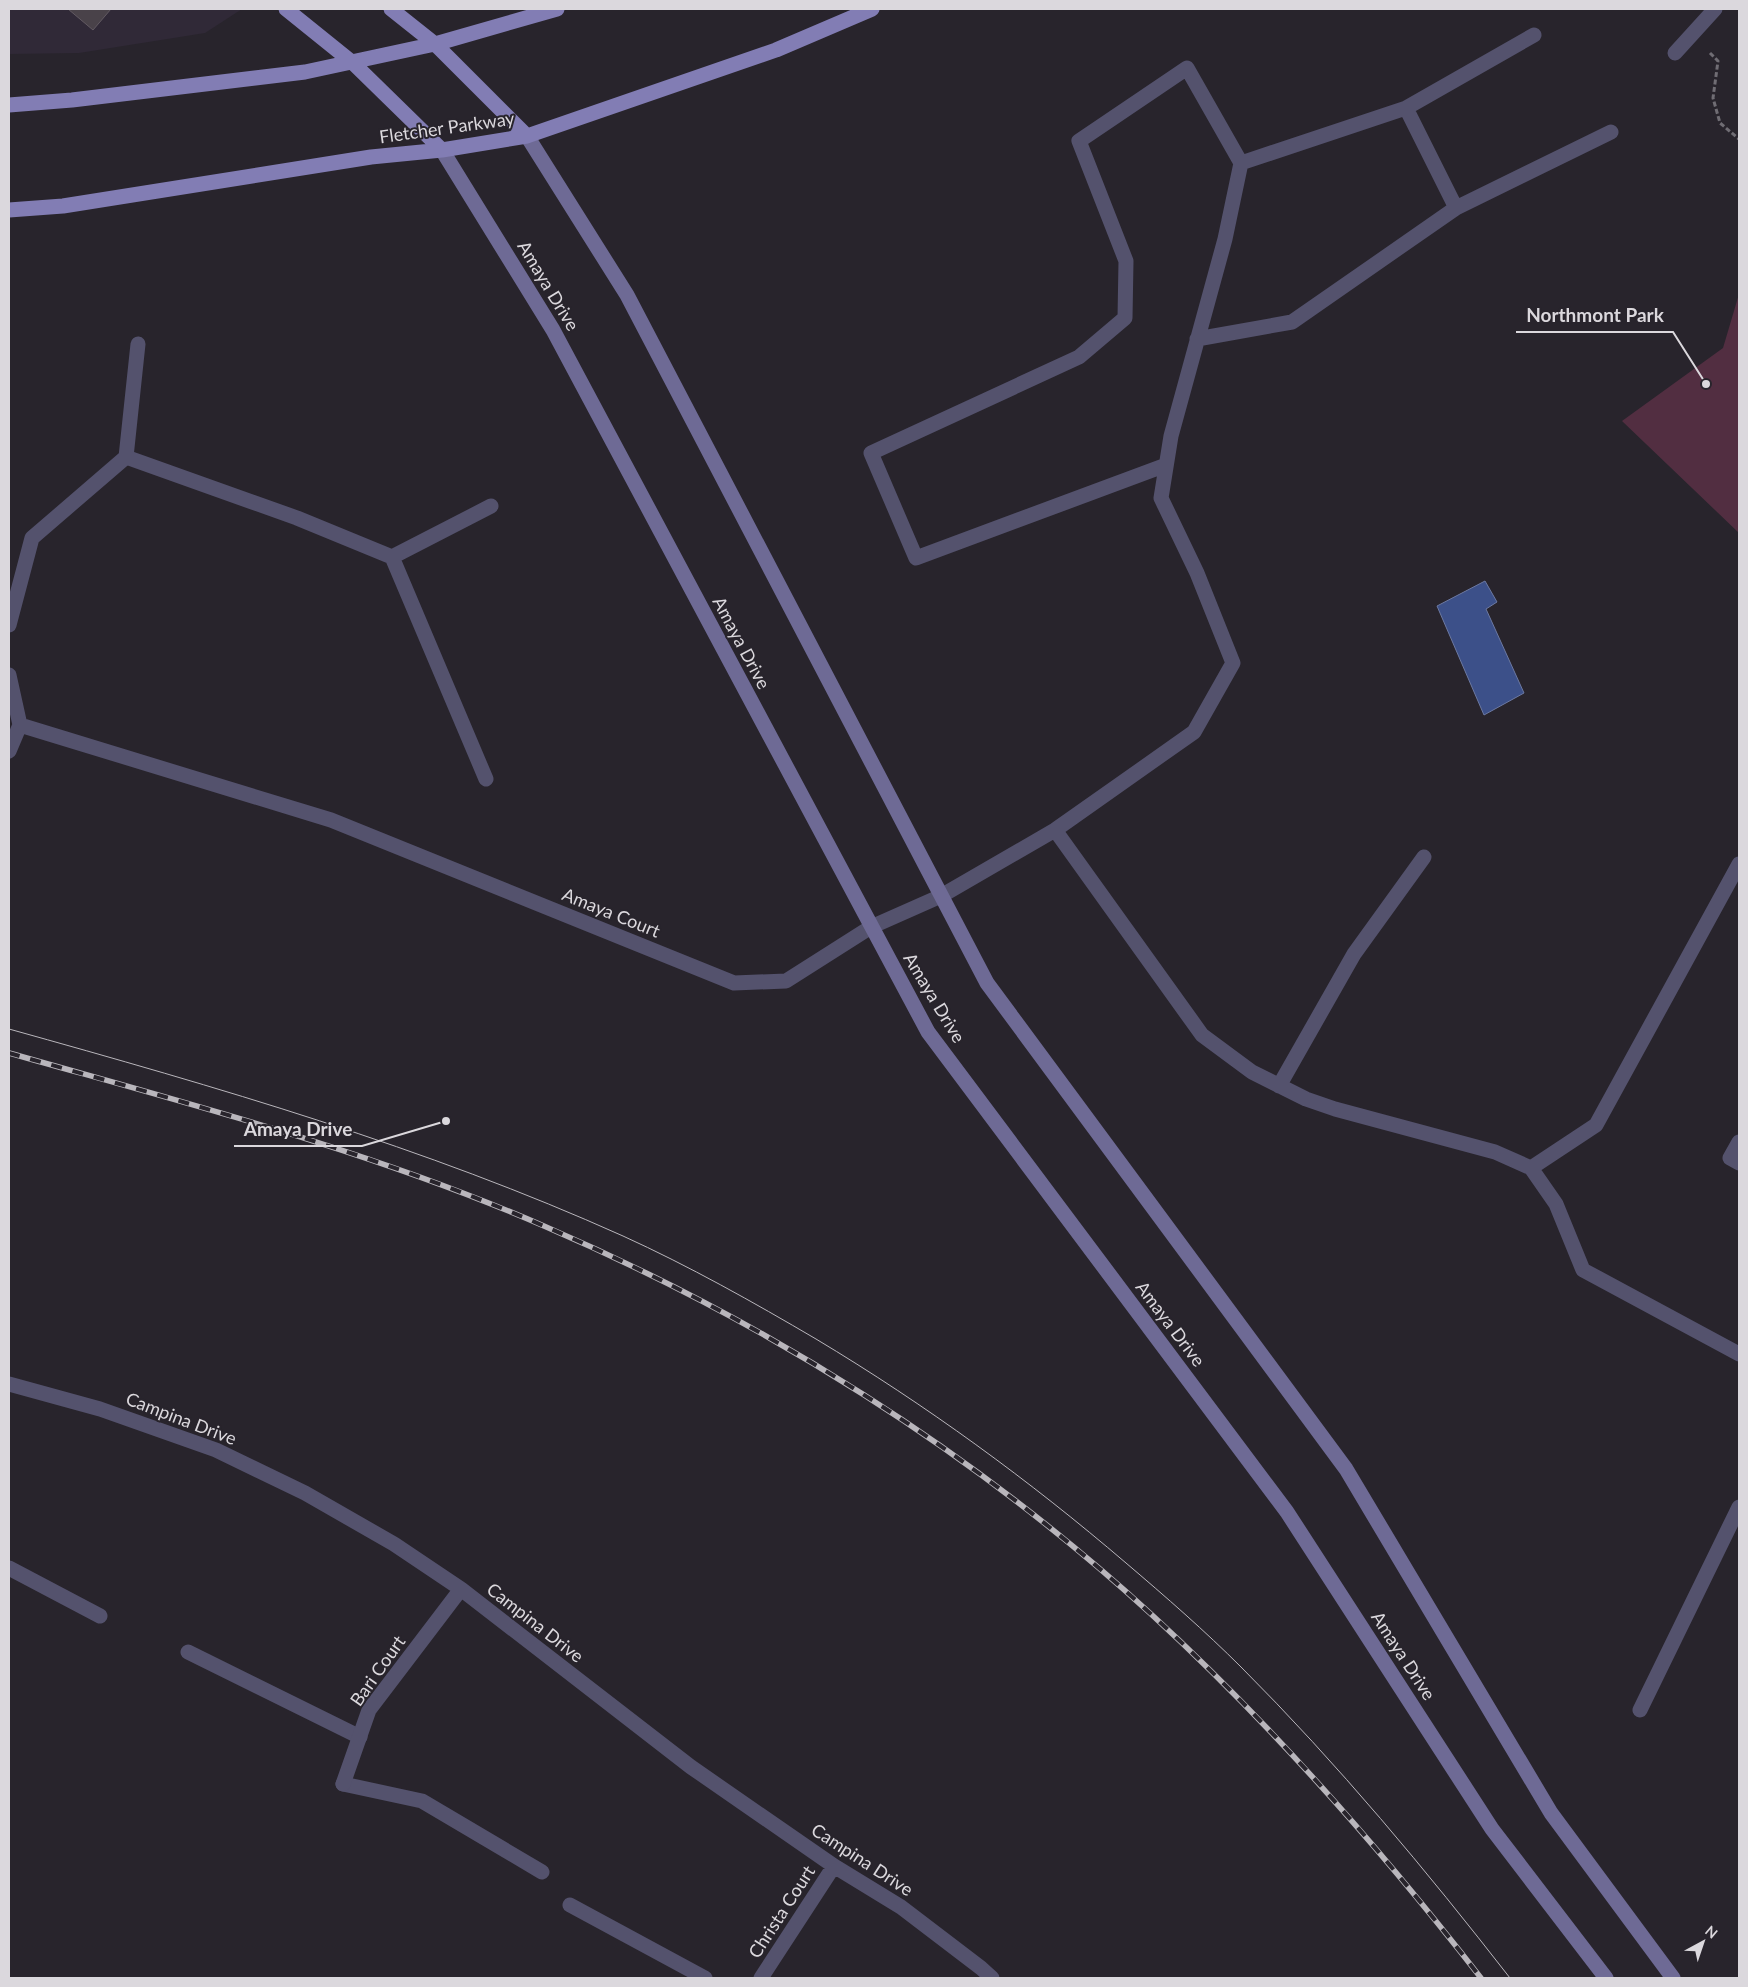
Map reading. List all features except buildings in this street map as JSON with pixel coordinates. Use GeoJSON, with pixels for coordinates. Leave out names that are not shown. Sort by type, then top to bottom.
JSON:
{"type":"FeatureCollection","features":[{"type":"Feature","properties":{"kind":"main road","name":"Amaya Drive"},"geometry":{"type":"LineString","coordinates":[[286,9],[353,63],[442,150],[554,330],[928,1032],[1288,1512],[1492,1829],[1606,1978]]}},
{"type":"Feature","properties":{"kind":"main road"},"geometry":{"type":"LineString","coordinates":[[391,9],[435,44],[527,136],[627,296],[987,983],[1346,1470],[1550,1813],[1673,1978]]}},
{"type":"Feature","properties":{"kind":"main road"},"geometry":{"type":"LineString","coordinates":[[9,105],[72,100],[280,75],[353,63],[435,44],[557,9]]}},
{"type":"Feature","properties":{"kind":"main road","name":"Fletcher Parkway"},"geometry":{"type":"LineString","coordinates":[[9,210],[63,206],[371,157],[442,150],[527,136],[776,50],[872,9]]}},
{"type":"Feature","properties":{"kind":"street"},"geometry":{"type":"LineString","coordinates":[[1675,53],[1715,9]]}},
{"type":"Feature","properties":{"kind":"street"},"geometry":{"type":"LineString","coordinates":[[1166,466],[916,558],[871,453],[1079,356],[1125,318],[1126,261],[1078,141],[1186,68],[1241,163],[1406,108],[1534,35]]}},
{"type":"Feature","properties":{"kind":"street"},"geometry":{"type":"LineString","coordinates":[[1406,108],[1456,208]]}},
{"type":"Feature","properties":{"kind":"street"},"geometry":{"type":"LineString","coordinates":[[1198,339],[1292,322],[1456,208],[1611,132]]}},
{"type":"Feature","properties":{"kind":"street","name":"Amaya Court"},"geometry":{"type":"LineString","coordinates":[[20,725],[331,820],[734,983],[786,981],[871,927],[941,896],[1055,830],[1194,732],[1232,663],[1198,573],[1161,498],[1171,436],[1225,239],[1241,163]]}},
{"type":"Feature","properties":{"kind":"street"},"geometry":{"type":"LineString","coordinates":[[9,625],[32,538],[126,457],[138,344]]}},
{"type":"Feature","properties":{"kind":"street"},"geometry":{"type":"LineString","coordinates":[[126,457],[298,518],[392,557],[486,779]]}},
{"type":"Feature","properties":{"kind":"street"},"geometry":{"type":"LineString","coordinates":[[392,557],[491,506]]}},
{"type":"Feature","properties":{"kind":"street"},"geometry":{"type":"LineString","coordinates":[[9,675],[20,725],[9,751]]}},
{"type":"Feature","properties":{"kind":"street"},"geometry":{"type":"LineString","coordinates":[[1055,830],[1202,1035],[1252,1072],[1306,1099],[1335,1109],[1495,1152],[1531,1168],[1556,1204],[1583,1270],[1739,1354]]}},
{"type":"Feature","properties":{"kind":"street"},"geometry":{"type":"LineString","coordinates":[[1279,1086],[1354,954],[1424,857]]}},
{"type":"Feature","properties":{"kind":"street"},"geometry":{"type":"LineString","coordinates":[[1531,1168],[1596,1125],[1739,864]]}},
{"type":"Feature","properties":{"kind":"street"},"geometry":{"type":"LineString","coordinates":[[1739,1142],[1730,1158],[1739,1163]]}},
{"type":"Feature","properties":{"kind":"street","name":"Campina Drive"},"geometry":{"type":"LineString","coordinates":[[9,1384],[100,1409],[216,1450],[321,1502],[394,1544],[461,1589],[691,1768],[834,1866],[901,1907],[992,1978]]}},
{"type":"Feature","properties":{"kind":"street"},"geometry":{"type":"LineString","coordinates":[[1640,1710],[1739,1507]]}},
{"type":"Feature","properties":{"kind":"street"},"geometry":{"type":"LineString","coordinates":[[9,1568],[100,1616]]}},
{"type":"Feature","properties":{"kind":"street","name":"Bari Court"},"geometry":{"type":"LineString","coordinates":[[461,1589],[369,1710],[343,1784],[422,1801],[542,1872]]}},
{"type":"Feature","properties":{"kind":"street"},"geometry":{"type":"LineString","coordinates":[[188,1652],[360,1737]]}},
{"type":"Feature","properties":{"kind":"street","name":"Christa Court"},"geometry":{"type":"LineString","coordinates":[[761,1978],[834,1866]]}},
{"type":"Feature","properties":{"kind":"street"},"geometry":{"type":"LineString","coordinates":[[570,1905],[706,1978]]}},
{"type":"Feature","properties":{"kind":"path"},"geometry":{"type":"LineString","coordinates":[[1693,34],[1718,61],[1713,98],[1720,123],[1739,139]]}},
{"type":"Feature","properties":{"kind":"shaded area"},"geometry":{"type":"Polygon","coordinates":[[[9,9],[242,9],[205,33],[79,53],[9,54],[9,9]]]}},
{"type":"Feature","properties":{"kind":"shaded area"},"geometry":{"type":"Polygon","coordinates":[[[1739,294],[1739,533],[1622,421],[1723,348],[1739,294]]]}},
{"type":"Feature","properties":{"kind":"water"},"geometry":{"type":"Polygon","coordinates":[[[1485,581],[1497,602],[1486,609],[1524,693],[1484,715],[1437,606],[1485,581]]]}},
{"type":"Feature","properties":{"kind":"tram line"},"geometry":{"type":"LineString","coordinates":[[9,1029],[165,1073],[320,1121],[473,1174],[548,1204],[648,1248],[769,1312],[857,1364],[937,1417],[1052,1502],[1141,1576],[1213,1640],[1277,1704],[1347,1780],[1414,1858],[1510,1978]]}},
{"type":"Feature","properties":{"kind":"railway"},"geometry":{"type":"LineString","coordinates":[[9,1053],[280,1130],[413,1174],[479,1199],[626,1263],[707,1304],[787,1348],[864,1395],[939,1445],[1013,1498],[1083,1555],[1196,1656],[1324,1789],[1404,1882],[1481,1978]]}},
{"type":"Feature","properties":{"kind":"place","name":"Northmont Park"},"geometry":{"type":"Point","coordinates":[1706,384]}},
{"type":"Feature","properties":{"kind":"place","name":"Amaya Drive"},"geometry":{"type":"Point","coordinates":[446,1121]}}]}
